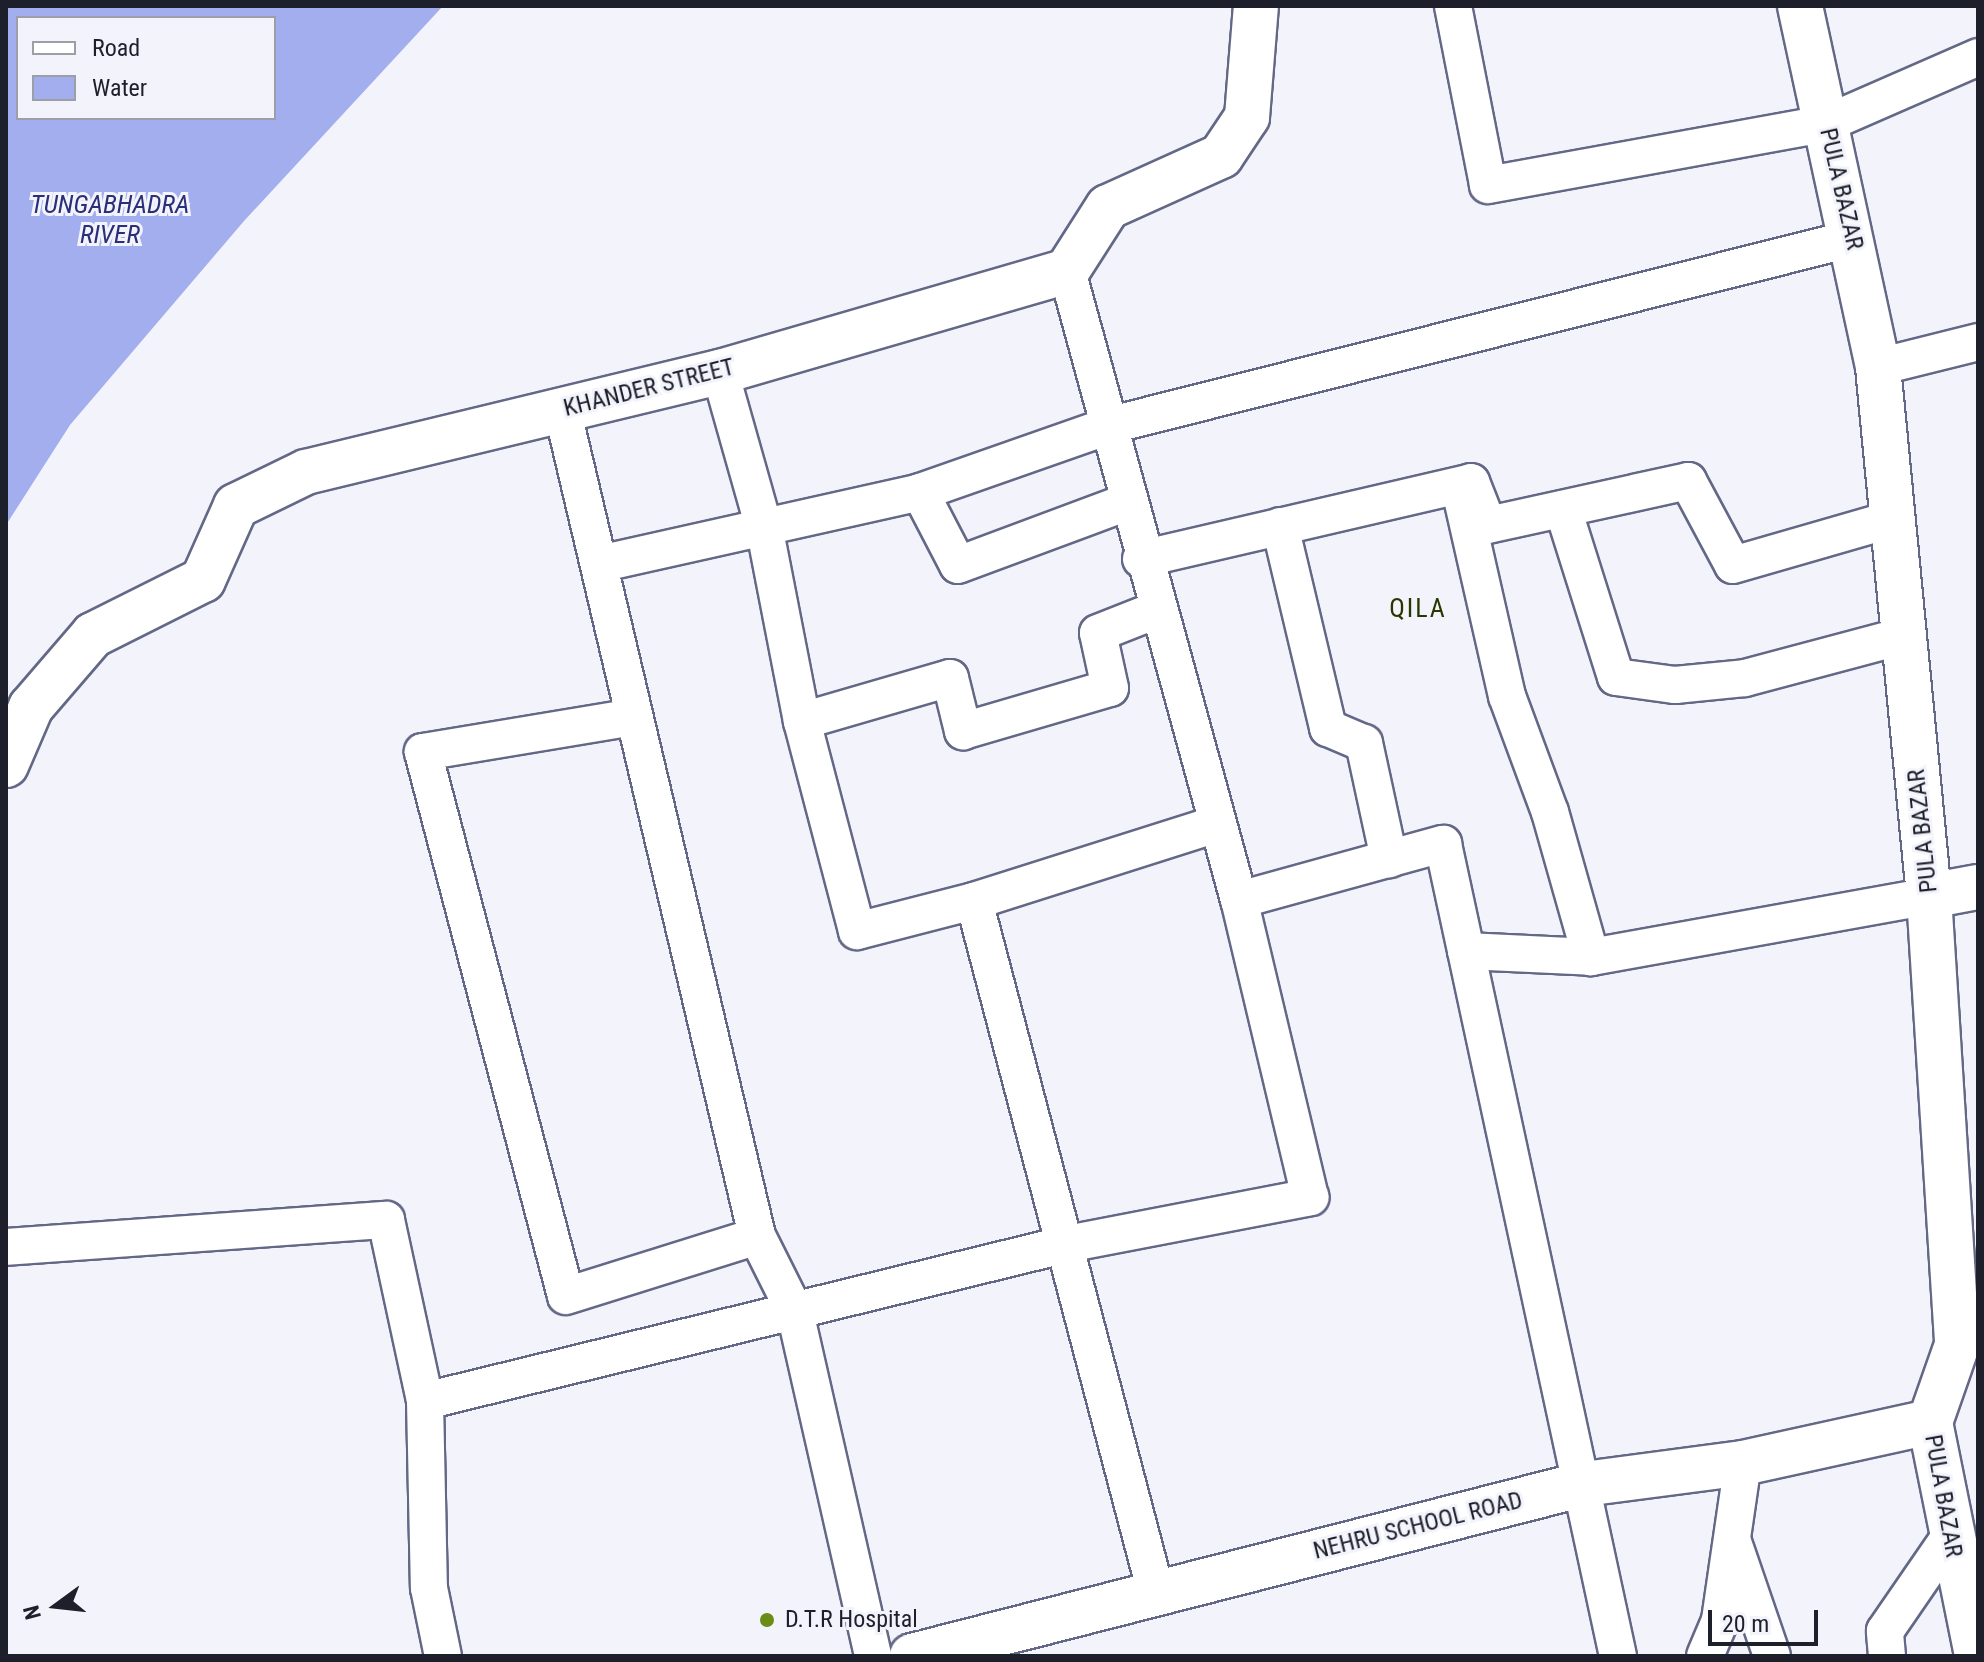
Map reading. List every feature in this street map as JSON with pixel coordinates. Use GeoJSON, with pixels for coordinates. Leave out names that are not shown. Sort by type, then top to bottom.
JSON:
{"type":"FeatureCollection","features":[{"type":"Feature","properties":{"kind":"street"},"geometry":{"type":"LineString","coordinates":[[425,1401],[1067,1244],[1310,1197],[1239,900],[1125,503],[1111,425],[1067,271],[1108,207],[1221,156],[1247,117],[1256,6]]}},
{"type":"Feature","properties":{"kind":"street"},"geometry":{"type":"LineString","coordinates":[[1453,6],[1488,185],[1825,124],[1978,57]]}},
{"type":"Feature","properties":{"kind":"street","name":"PULA BAZAR"},"geometry":{"type":"LineString","coordinates":[[1800,6],[1825,124],[1854,238],[1878,367],[1929,896],[1967,1345],[1930,1422],[1949,1538],[1977,1656]]}},
{"type":"Feature","properties":{"kind":"street"},"geometry":{"type":"LineString","coordinates":[[599,564],[765,531],[920,492],[1111,425],[1854,238]]}},
{"type":"Feature","properties":{"kind":"street","name":"KHANDER STREET"},"geometry":{"type":"LineString","coordinates":[[6,765],[31,707],[93,635],[203,580],[236,506],[306,472],[720,372],[1067,271]]}},
{"type":"Feature","properties":{"kind":"street"},"geometry":{"type":"LineString","coordinates":[[1878,367],[1978,342]]}},
{"type":"Feature","properties":{"kind":"street"},"geometry":{"type":"LineString","coordinates":[[720,372],[765,531],[802,721],[857,931],[974,901],[1217,824]]}},
{"type":"Feature","properties":{"kind":"street"},"geometry":{"type":"LineString","coordinates":[[562,409],[757,1236],[795,1312],[873,1656]]}},
{"type":"Feature","properties":{"kind":"street"},"geometry":{"type":"LineString","coordinates":[[1141,559],[1471,482],[1488,525],[1688,481],[1733,565],[1892,519]]}},
{"type":"Feature","properties":{"kind":"street"},"geometry":{"type":"LineString","coordinates":[[1459,485],[1507,696],[1550,812],[1591,957]]}},
{"type":"Feature","properties":{"kind":"street"},"geometry":{"type":"LineString","coordinates":[[920,492],[958,565],[1125,503]]}},
{"type":"Feature","properties":{"kind":"street"},"geometry":{"type":"LineString","coordinates":[[1563,509],[1616,677],[1675,685],[1745,678],[1903,636]]}},
{"type":"Feature","properties":{"kind":"street"},"geometry":{"type":"LineString","coordinates":[[1280,526],[1328,728],[1364,743],[1389,859]]}},
{"type":"Feature","properties":{"kind":"street"},"geometry":{"type":"LineString","coordinates":[[802,721],[950,678],[963,731],[1110,688],[1098,633],[1156,610]]}},
{"type":"Feature","properties":{"kind":"street"},"geometry":{"type":"LineString","coordinates":[[634,717],[423,752],[566,1296],[757,1236]]}},
{"type":"Feature","properties":{"kind":"street"},"geometry":{"type":"LineString","coordinates":[[1239,900],[1443,844],[1584,1484],[1618,1656]]}},
{"type":"Feature","properties":{"kind":"street"},"geometry":{"type":"LineString","coordinates":[[1466,951],[1591,957],[1978,887]]}},
{"type":"Feature","properties":{"kind":"street"},"geometry":{"type":"LineString","coordinates":[[974,901],[1067,1244],[1156,1593]]}},
{"type":"Feature","properties":{"kind":"street"},"geometry":{"type":"LineString","coordinates":[[6,1247],[386,1220],[425,1401],[429,1588],[443,1656]]}},
{"type":"Feature","properties":{"kind":"street","name":"NEHRU SCHOOL ROAD"},"geometry":{"type":"LineString","coordinates":[[912,1656],[1584,1484],[1743,1463],[1930,1422]]}},
{"type":"Feature","properties":{"kind":"street"},"geometry":{"type":"LineString","coordinates":[[1705,1656],[1720,1620],[1743,1463]]}},
{"type":"Feature","properties":{"kind":"street"},"geometry":{"type":"LineString","coordinates":[[1887,1656],[1885,1631],[1949,1538]]}},
{"type":"Feature","properties":{"kind":"street"},"geometry":{"type":"LineString","coordinates":[[1733,1542],[1772,1656]]}},
{"type":"Feature","properties":{"kind":"water","name":"TUNGABHADRA RIVER"},"geometry":{"type":"Polygon","coordinates":[[[6,6],[443,6],[244,221],[70,425],[6,525],[6,6]]]}},
{"type":"Feature","properties":{"kind":"place","name":"D.T.R Hospital"},"geometry":{"type":"Point","coordinates":[767,1620]}},
{"type":"Feature","properties":{"kind":"district","name":"QILA"},"geometry":{"type":"Point","coordinates":[1418,609]}}]}
